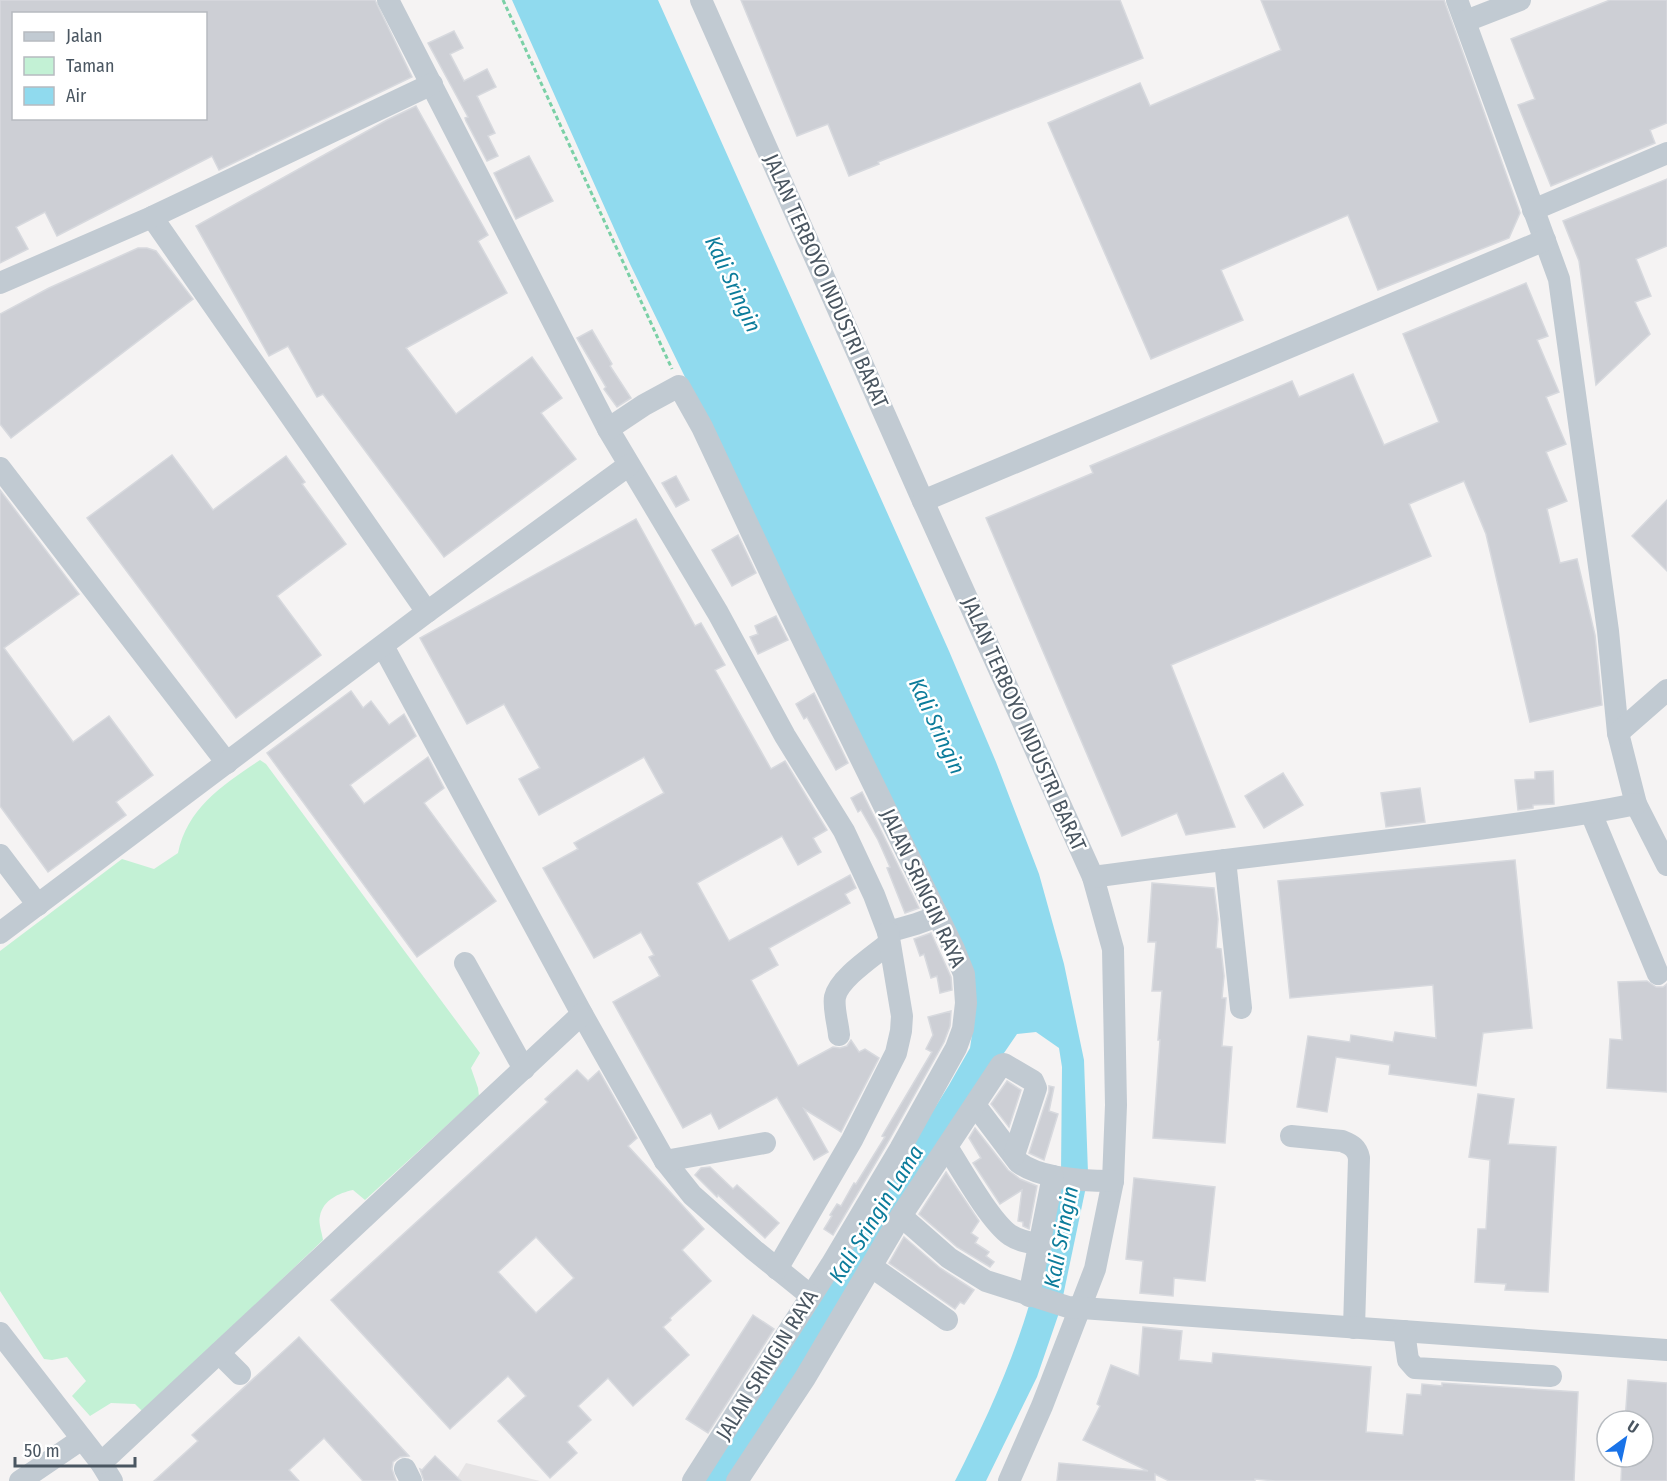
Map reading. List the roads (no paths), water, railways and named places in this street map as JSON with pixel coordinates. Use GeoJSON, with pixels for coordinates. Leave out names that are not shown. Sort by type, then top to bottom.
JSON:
{"type":"FeatureCollection","features":[{"type":"Feature","properties":{"kind":"street"},"geometry":{"type":"LineString","coordinates":[[388,0],[608,429],[718,613],[785,736],[844,831],[874,895],[888,937],[902,1016],[896,1053],[852,1140],[777,1269]]}},
{"type":"Feature","properties":{"kind":"street","name":"JALAN TERBOYO INDUSTRI BARAT"},"geometry":{"type":"LineString","coordinates":[[701,0],[1093,877],[1113,949],[1116,1105],[1095,1269],[1074,1308],[1042,1406],[1009,1481]]}},
{"type":"Feature","properties":{"kind":"street"},"geometry":{"type":"LineString","coordinates":[[1457,0],[1559,279],[1608,631],[1618,733],[1636,804],[1667,865]]}},
{"type":"Feature","properties":{"kind":"street"},"geometry":{"type":"LineString","coordinates":[[1466,21],[1520,0]]}},
{"type":"Feature","properties":{"kind":"street"},"geometry":{"type":"LineString","coordinates":[[0,283],[152,217],[432,84]]}},
{"type":"Feature","properties":{"kind":"street"},"geometry":{"type":"LineString","coordinates":[[1533,210],[1667,153]]}},
{"type":"Feature","properties":{"kind":"street"},"geometry":{"type":"LineString","coordinates":[[152,217],[427,612]]}},
{"type":"Feature","properties":{"kind":"street"},"geometry":{"type":"LineString","coordinates":[[923,501],[1545,240]]}},
{"type":"Feature","properties":{"kind":"street","name":"JALAN SRINGIN RAYA"},"geometry":{"type":"LineString","coordinates":[[608,429],[644,405],[679,386],[702,427],[812,659],[903,841],[964,975],[966,1003],[961,1038],[900,1149],[811,1296],[693,1481]]}},
{"type":"Feature","properties":{"kind":"street"},"geometry":{"type":"LineString","coordinates":[[0,933],[427,612],[629,465]]}},
{"type":"Feature","properties":{"kind":"street"},"geometry":{"type":"LineString","coordinates":[[0,468],[226,763]]}},
{"type":"Feature","properties":{"kind":"street"},"geometry":{"type":"LineString","coordinates":[[383,646],[582,1014],[665,1161],[692,1195],[811,1296]]}},
{"type":"Feature","properties":{"kind":"street"},"geometry":{"type":"LineString","coordinates":[[1618,733],[1667,690]]}},
{"type":"Feature","properties":{"kind":"street"},"geometry":{"type":"LineString","coordinates":[[1093,877],[1344,847],[1591,813],[1636,804]]}},
{"type":"Feature","properties":{"kind":"street"},"geometry":{"type":"LineString","coordinates":[[1591,813],[1658,974]]}},
{"type":"Feature","properties":{"kind":"street"},"geometry":{"type":"LineString","coordinates":[[0,855],[38,905]]}},
{"type":"Feature","properties":{"kind":"street"},"geometry":{"type":"LineString","coordinates":[[1226,860],[1240,1008]]}},
{"type":"Feature","properties":{"kind":"street"},"geometry":{"type":"LineString","coordinates":[[839,1035],[834,999],[843,981],[888,937],[938,916]]}},
{"type":"Feature","properties":{"kind":"street"},"geometry":{"type":"LineString","coordinates":[[465,963],[524,1069]]}},
{"type":"Feature","properties":{"kind":"street"},"geometry":{"type":"LineString","coordinates":[[0,1333],[106,1472],[219,1353],[582,1014]]}},
{"type":"Feature","properties":{"kind":"street"},"geometry":{"type":"LineString","coordinates":[[737,1481],[805,1378],[901,1216],[1001,1065],[1004,1064],[1035,1084],[1036,1088],[1014,1155]]}},
{"type":"Feature","properties":{"kind":"street"},"geometry":{"type":"LineString","coordinates":[[975,1104],[1024,1166],[1055,1176],[1108,1181]]}},
{"type":"Feature","properties":{"kind":"street"},"geometry":{"type":"LineString","coordinates":[[1291,1136],[1342,1141],[1358,1151],[1354,1328]]}},
{"type":"Feature","properties":{"kind":"street"},"geometry":{"type":"LineString","coordinates":[[665,1161],[765,1143]]}},
{"type":"Feature","properties":{"kind":"street"},"geometry":{"type":"LineString","coordinates":[[947,1147],[974,1190],[1005,1231],[1018,1239],[1041,1245]]}},
{"type":"Feature","properties":{"kind":"street"},"geometry":{"type":"LineString","coordinates":[[1031,1296],[1055,1176]]}},
{"type":"Feature","properties":{"kind":"street"},"geometry":{"type":"LineString","coordinates":[[901,1216],[949,1258],[986,1281],[1074,1308],[1667,1350]]}},
{"type":"Feature","properties":{"kind":"street"},"geometry":{"type":"LineString","coordinates":[[872,1267],[947,1320]]}},
{"type":"Feature","properties":{"kind":"street"},"geometry":{"type":"LineString","coordinates":[[1404,1331],[1408,1360],[1415,1368],[1551,1376]]}},
{"type":"Feature","properties":{"kind":"street"},"geometry":{"type":"LineString","coordinates":[[219,1353],[240,1374]]}},
{"type":"Feature","properties":{"kind":"street"},"geometry":{"type":"LineString","coordinates":[[20,1481],[82,1439]]}},
{"type":"Feature","properties":{"kind":"water"},"geometry":{"type":"Polygon","coordinates":[[[512,0],[658,0],[949,651],[996,762],[1039,874],[1064,964],[1084,1060],[1088,1173],[1061,1173],[1062,1067],[1059,1048],[1036,1032],[1017,1034],[880,1234],[731,1481],[702,1481],[949,1085],[970,1048],[974,1021],[754,519],[630,264],[512,0]]]}},
{"type":"Feature","properties":{"kind":"water","name":"Kali Sringin"},"geometry":{"type":"Polygon","coordinates":[[[1059,1180],[1087,1182],[1062,1301],[1032,1292],[1059,1180]]]}},
{"type":"Feature","properties":{"kind":"water"},"geometry":{"type":"Polygon","coordinates":[[[1030,1302],[1060,1310],[1037,1377],[986,1481],[955,1481],[997,1393],[1030,1302]]]}},
{"type":"Feature","properties":{"kind":"water label","name":"Kali Sringin Lama"},"geometry":{"type":"Point","coordinates":[876,1214]}}]}
